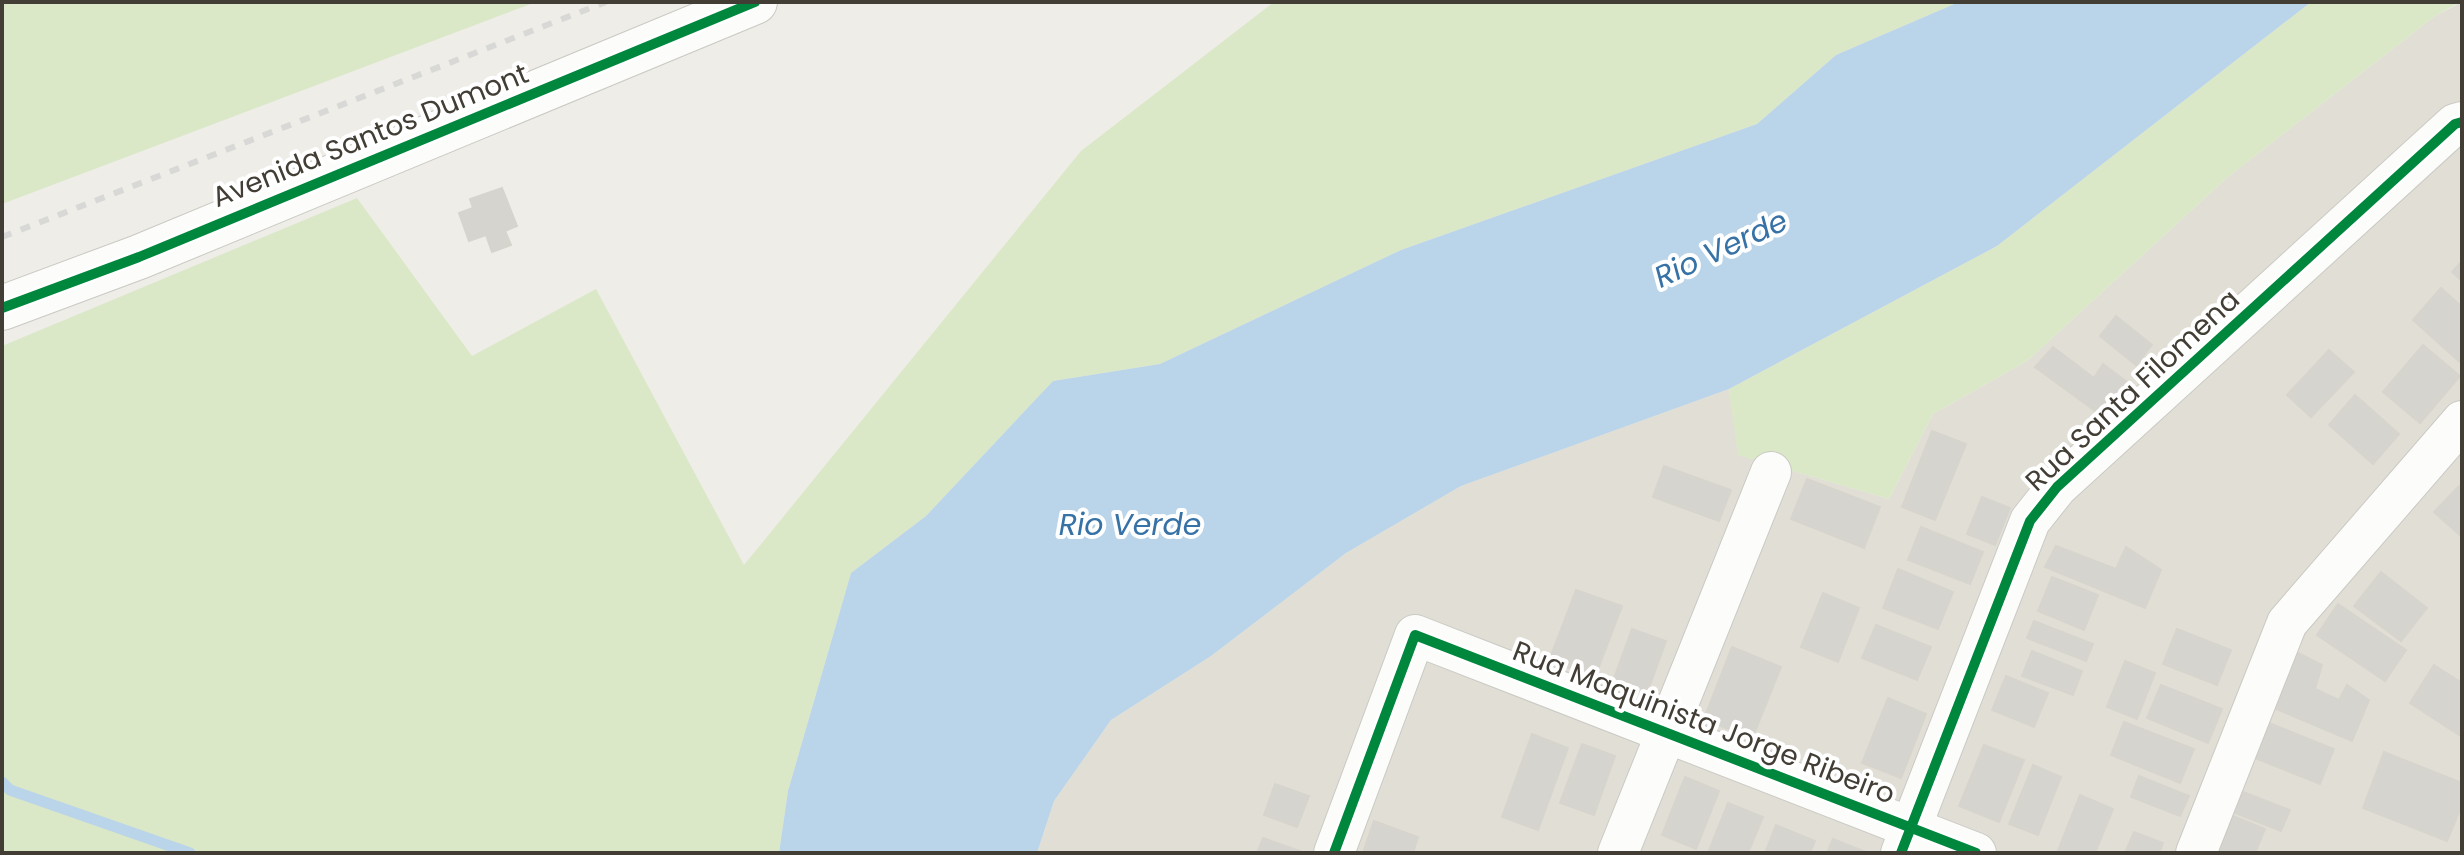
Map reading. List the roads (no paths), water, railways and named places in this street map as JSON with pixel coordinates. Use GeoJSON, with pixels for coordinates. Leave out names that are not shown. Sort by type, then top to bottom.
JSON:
{"type":"FeatureCollection","features":[{"type":"Feature","properties":{"kind":"street","name":"Avenida Santos Dumont"},"geometry":{"type":"LineString","coordinates":[[2,308],[139,257],[755,2]]}},
{"type":"Feature","properties":{"kind":"street","name":"Rua Santa Filomena"},"geometry":{"type":"LineString","coordinates":[[1906,840],[2030,521],[2057,487],[2455,124],[2462,122]]}},
{"type":"Feature","properties":{"kind":"street"},"geometry":{"type":"LineString","coordinates":[[2196,853],[2287,623],[2462,421]]}},
{"type":"Feature","properties":{"kind":"street"},"geometry":{"type":"LineString","coordinates":[[1618,853],[1771,472]]}},
{"type":"Feature","properties":{"kind":"street","name":"Rua Maquinista Jorge Ribeiro"},"geometry":{"type":"LineString","coordinates":[[1334,853],[1415,635],[1666,733],[1906,840],[1976,853]]}},
{"type":"Feature","properties":{"kind":"water","name":"Rio Verde"},"geometry":{"type":"Polygon","coordinates":[[[1959,2],[2311,2],[1997,246],[1729,389],[1461,486],[1346,553],[1211,656],[1111,720],[1054,801],[1037,853],[779,853],[788,791],[851,573],[926,516],[1053,381],[1160,364],[1401,250],[1757,124],[1836,55],[1959,2]]]}},
{"type":"Feature","properties":{"kind":"waterway"},"geometry":{"type":"LineString","coordinates":[[2,782],[10,790],[190,853]]}},
{"type":"Feature","properties":{"kind":"railway"},"geometry":{"type":"LineString","coordinates":[[2,237],[606,2]]}}]}
